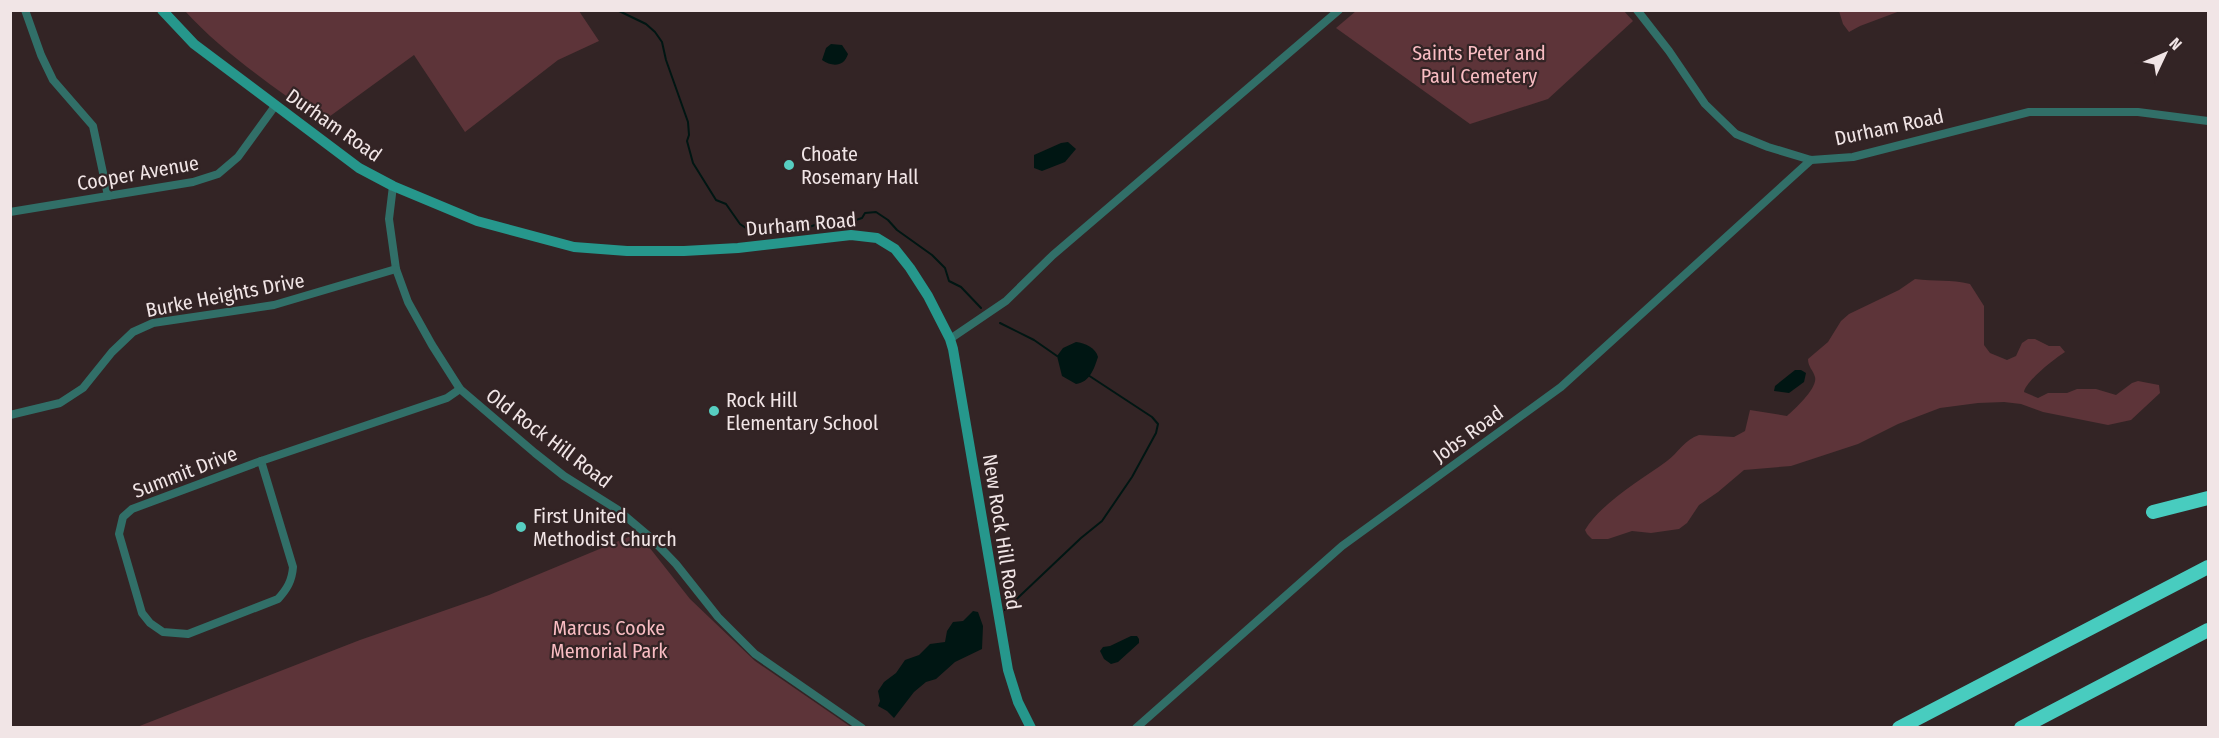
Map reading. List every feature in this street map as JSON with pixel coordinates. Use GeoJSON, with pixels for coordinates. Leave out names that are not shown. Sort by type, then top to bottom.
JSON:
{"type":"FeatureCollection","features":[{"type":"Feature","properties":{"kind":"highway"},"geometry":{"type":"LineString","coordinates":[[2153,512],[2208,498]]}},
{"type":"Feature","properties":{"kind":"highway"},"geometry":{"type":"LineString","coordinates":[[1899,728],[2208,567]]}},
{"type":"Feature","properties":{"kind":"highway"},"geometry":{"type":"LineString","coordinates":[[2021,728],[2208,630]]}},
{"type":"Feature","properties":{"kind":"main road","name":"Durham Road"},"geometry":{"type":"LineString","coordinates":[[162,10],[194,44],[275,106],[359,168],[393,186],[477,221],[573,248],[684,251],[738,248],[851,235],[877,238],[895,249],[910,268],[928,296],[950,339]]}},
{"type":"Feature","properties":{"kind":"main road","name":"New Rock Hill Road"},"geometry":{"type":"LineString","coordinates":[[950,339],[958,373],[1008,669],[1018,702],[1031,728]]}},
{"type":"Feature","properties":{"kind":"street"},"geometry":{"type":"LineString","coordinates":[[25,10],[41,55],[53,80],[93,126],[108,196]]}},
{"type":"Feature","properties":{"kind":"street"},"geometry":{"type":"LineString","coordinates":[[950,339],[1006,301],[1053,255],[1339,10]]}},
{"type":"Feature","properties":{"kind":"street","name":"Durham Road"},"geometry":{"type":"LineString","coordinates":[[1637,10],[1669,51],[1705,104],[1736,134],[1768,147],[1811,160],[1853,157],[2030,112],[2138,112],[2208,122]]}},
{"type":"Feature","properties":{"kind":"street","name":"Cooper Avenue"},"geometry":{"type":"LineString","coordinates":[[10,212],[193,182],[218,174],[238,158],[275,106]]}},
{"type":"Feature","properties":{"kind":"street","name":"Jobs Road"},"geometry":{"type":"LineString","coordinates":[[1136,728],[1342,546],[1561,387],[1811,160]]}},
{"type":"Feature","properties":{"kind":"street","name":"Old Rock Hill Road"},"geometry":{"type":"LineString","coordinates":[[393,186],[389,219],[396,269],[408,302],[460,389],[564,476],[618,510],[650,537],[676,564],[718,617],[755,654],[862,728]]}},
{"type":"Feature","properties":{"kind":"street","name":"Burke Heights Drive"},"geometry":{"type":"LineString","coordinates":[[10,415],[60,403],[83,388],[112,352],[133,332],[153,323],[274,304],[396,269]]}},
{"type":"Feature","properties":{"kind":"street","name":"Summit Drive"},"geometry":{"type":"LineString","coordinates":[[261,461],[294,567],[286,590],[278,599],[188,634],[163,632],[150,623],[142,613],[119,534],[123,517],[132,509],[261,461],[447,398],[460,389]]}},
{"type":"Feature","properties":{"kind":"green space","name":"Saints Peter and Paul Cemetery"},"geometry":{"type":"Polygon","coordinates":[[[1623,10],[1633,21],[1548,99],[1470,124],[1336,28],[1356,11],[1623,10]]]}},
{"type":"Feature","properties":{"kind":"green space"},"geometry":{"type":"Polygon","coordinates":[[[1839,10],[1900,11],[1849,32],[1843,24],[1839,10]]]}},
{"type":"Feature","properties":{"kind":"green space"},"geometry":{"type":"Polygon","coordinates":[[[185,11],[579,11],[599,41],[558,60],[465,132],[414,55],[322,122],[233,56],[185,11]]]}},
{"type":"Feature","properties":{"kind":"green space"},"geometry":{"type":"Polygon","coordinates":[[[1915,279],[1970,284],[1984,306],[1984,345],[1990,353],[2007,360],[2016,356],[2022,343],[2028,339],[2035,339],[2049,346],[2060,346],[2065,352],[2035,377],[2024,392],[2038,398],[2048,393],[2067,393],[2077,389],[2096,389],[2116,395],[2138,381],[2159,385],[2160,393],[2131,420],[2108,425],[2004,402],[1940,408],[1898,424],[1858,444],[1791,466],[1744,470],[1699,505],[1687,523],[1679,529],[1651,533],[1632,531],[1608,539],[1592,539],[1587,534],[1585,530],[1601,510],[1622,492],[1667,461],[1694,437],[1699,435],[1734,437],[1745,431],[1750,410],[1787,416],[1805,398],[1815,382],[1808,359],[1828,342],[1841,321],[1849,314],[1899,290],[1915,279]]]}},
{"type":"Feature","properties":{"kind":"green space","name":"Marcus Cooke Memorial Park"},"geometry":{"type":"Polygon","coordinates":[[[638,533],[690,599],[755,661],[851,727],[137,727],[360,640],[489,595],[638,533]]]}},
{"type":"Feature","properties":{"kind":"shaded area"},"geometry":{"type":"Polygon","coordinates":[[[831,44],[842,45],[848,54],[841,63],[834,65],[822,60],[826,48],[831,44]]]}},
{"type":"Feature","properties":{"kind":"shaded area"},"geometry":{"type":"Polygon","coordinates":[[[1068,142],[1076,149],[1065,162],[1042,171],[1034,168],[1034,155],[1068,142]]]}},
{"type":"Feature","properties":{"kind":"shaded area"},"geometry":{"type":"Polygon","coordinates":[[[1076,342],[1090,346],[1098,357],[1088,378],[1076,384],[1062,376],[1057,356],[1063,348],[1076,342]]]}},
{"type":"Feature","properties":{"kind":"shaded area"},"geometry":{"type":"Polygon","coordinates":[[[1795,370],[1806,373],[1804,382],[1789,393],[1774,391],[1775,386],[1795,370]]]}},
{"type":"Feature","properties":{"kind":"shaded area"},"geometry":{"type":"Polygon","coordinates":[[[973,611],[978,612],[983,626],[982,649],[955,662],[936,679],[926,682],[914,692],[894,718],[878,706],[880,701],[878,691],[905,660],[919,655],[930,644],[945,642],[947,631],[953,622],[963,621],[973,611]]]}},
{"type":"Feature","properties":{"kind":"shaded area"},"geometry":{"type":"Polygon","coordinates":[[[1131,636],[1137,636],[1139,643],[1118,662],[1111,664],[1104,659],[1100,651],[1103,647],[1131,636]]]}},
{"type":"Feature","properties":{"kind":"waterway"},"geometry":{"type":"LineString","coordinates":[[617,10],[646,24],[662,42],[688,122],[687,141],[693,163],[716,200],[726,204],[740,224],[753,233],[803,229],[818,224],[850,222],[862,218],[865,213],[876,212],[932,255],[945,268],[949,281],[961,287],[981,308]]}},
{"type":"Feature","properties":{"kind":"waterway"},"geometry":{"type":"LineString","coordinates":[[1000,323],[1034,340],[1057,356]]}},
{"type":"Feature","properties":{"kind":"waterway"},"geometry":{"type":"LineString","coordinates":[[1005,610],[1102,521],[1132,477],[1156,433],[1158,424],[1152,417],[1088,375]]}},
{"type":"Feature","properties":{"kind":"place","name":"Choate Rosemary Hall"},"geometry":{"type":"Point","coordinates":[789,165]}},
{"type":"Feature","properties":{"kind":"place","name":"Rock Hill Elementary School"},"geometry":{"type":"Point","coordinates":[714,411]}},
{"type":"Feature","properties":{"kind":"place","name":"First United Methodist Church"},"geometry":{"type":"Point","coordinates":[521,527]}}]}
